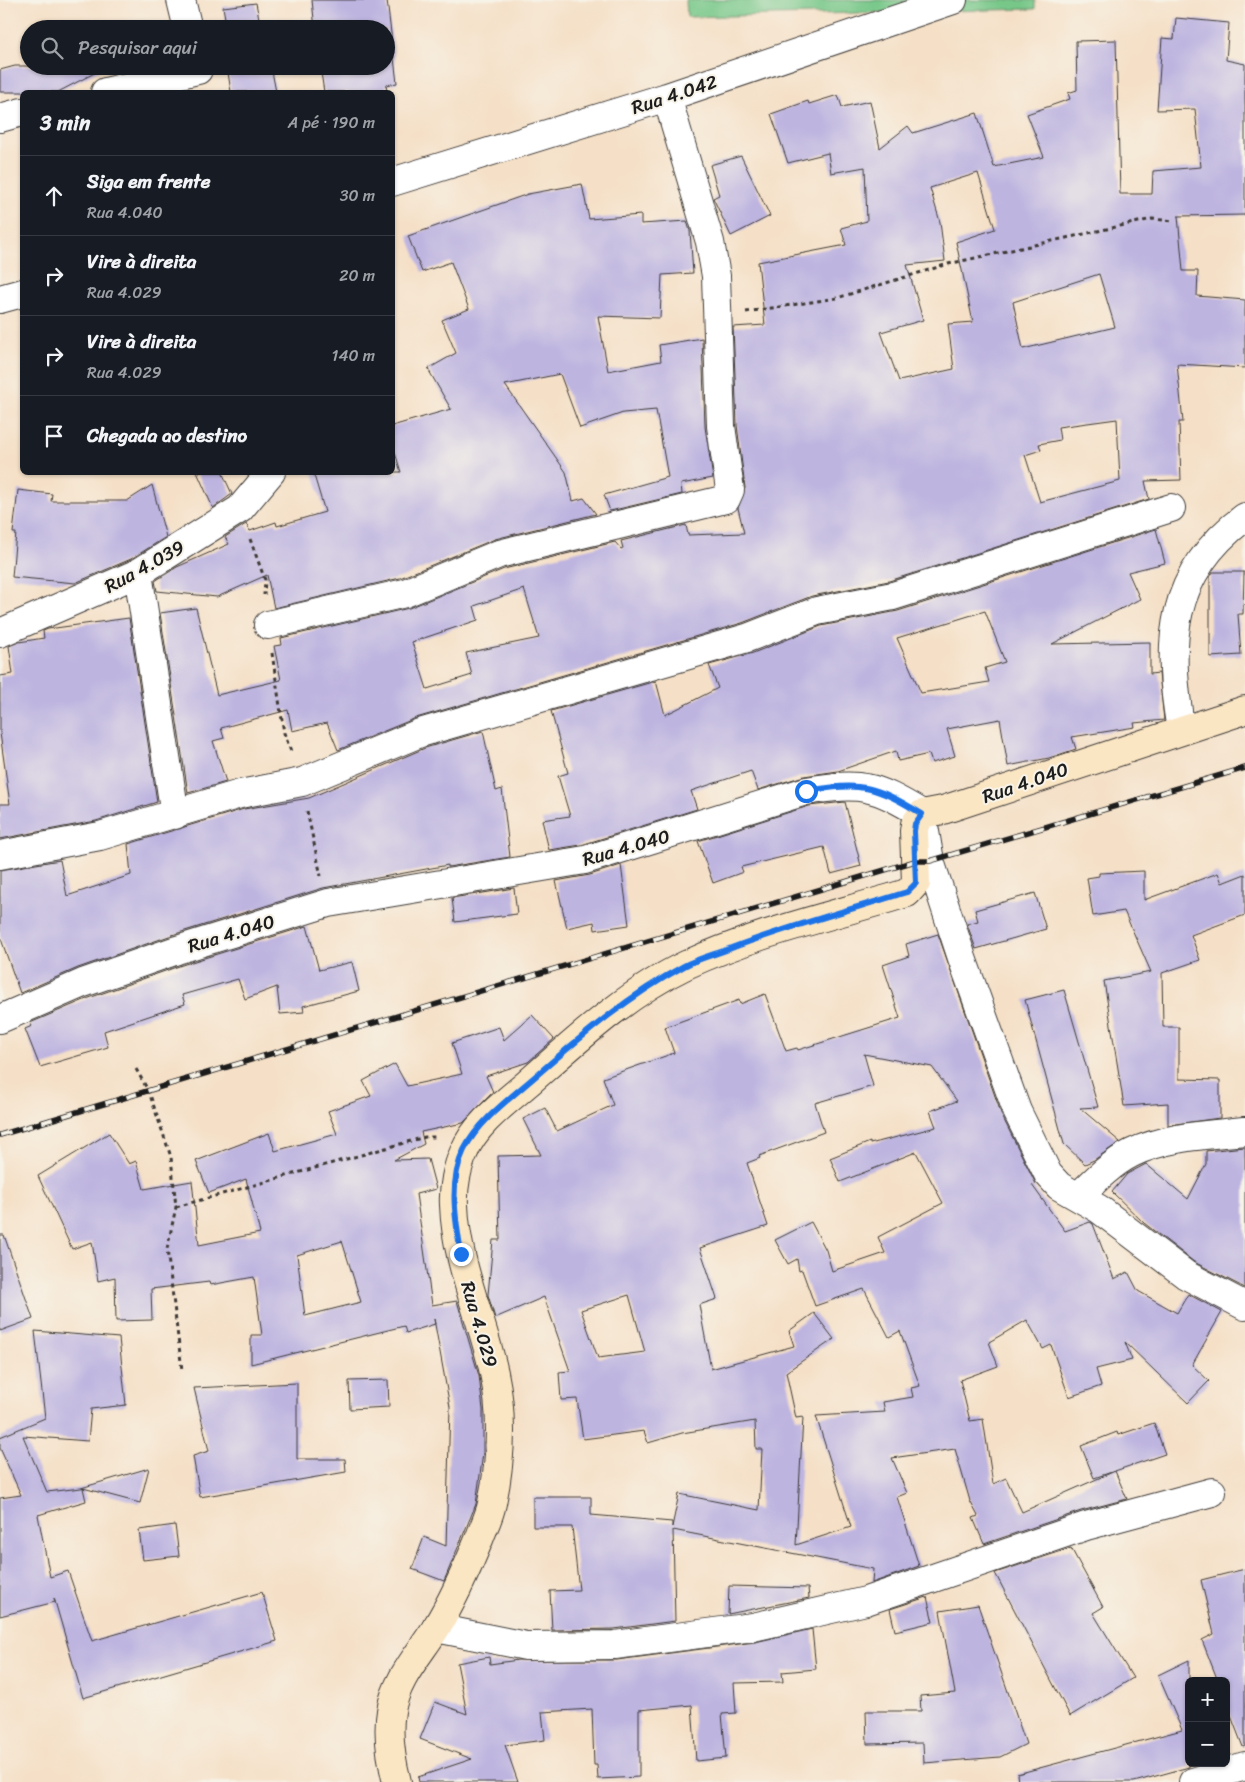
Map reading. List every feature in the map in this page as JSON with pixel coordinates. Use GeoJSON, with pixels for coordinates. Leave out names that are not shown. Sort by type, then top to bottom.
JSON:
{"type":"FeatureCollection","features":[{"type":"Feature","properties":{"kind":"street"},"geometry":{"type":"LineString","coordinates":[[181,0],[186,20]]}},
{"type":"Feature","properties":{"kind":"street","name":"Rua 4.042"},"geometry":{"type":"LineString","coordinates":[[395,181],[667,97],[953,0]]}},
{"type":"Feature","properties":{"kind":"street"},"geometry":{"type":"LineString","coordinates":[[117,90],[199,76]]}},
{"type":"Feature","properties":{"kind":"street"},"geometry":{"type":"LineString","coordinates":[[268,625],[405,593],[499,554],[726,499],[730,490],[721,426],[716,276],[710,242],[667,97]]}},
{"type":"Feature","properties":{"kind":"street"},"geometry":{"type":"LineString","coordinates":[[0,118],[20,113]]}},
{"type":"Feature","properties":{"kind":"street"},"geometry":{"type":"LineString","coordinates":[[0,299],[20,293]]}},
{"type":"Feature","properties":{"kind":"street","name":"Rua 4.039"},"geometry":{"type":"LineString","coordinates":[[0,633],[138,574],[240,509],[268,475]]}},
{"type":"Feature","properties":{"kind":"street"},"geometry":{"type":"LineString","coordinates":[[0,855],[100,836],[240,794],[302,782],[420,733],[747,638],[817,610],[893,596],[1171,508]]}},
{"type":"Feature","properties":{"kind":"street"},"geometry":{"type":"LineString","coordinates":[[1181,730],[1173,685],[1173,642],[1181,597],[1194,570],[1230,528],[1245,517]]}},
{"type":"Feature","properties":{"kind":"street"},"geometry":{"type":"LineString","coordinates":[[138,574],[175,815]]}},
{"type":"Feature","properties":{"kind":"street","name":"Rua 4.040"},"geometry":{"type":"LineString","coordinates":[[0,1019],[83,983],[177,950],[328,903],[585,860],[806,791],[834,786],[871,788],[895,798],[922,814],[943,810],[1245,710]]}},
{"type":"Feature","properties":{"kind":"street"},"geometry":{"type":"LineString","coordinates":[[922,814],[930,861],[1018,1111],[1048,1174],[1059,1186],[1079,1196],[1186,1275],[1245,1306]]}},
{"type":"Feature","properties":{"kind":"street","name":"Rua 4.029"},"geometry":{"type":"LineString","coordinates":[[397,1782],[390,1753],[391,1710],[404,1674],[436,1628],[462,1581],[491,1507],[499,1450],[498,1401],[494,1372],[461,1254],[454,1204],[456,1178],[464,1150],[479,1130],[506,1102],[601,1020],[652,984],[686,965],[755,940],[907,892],[913,888],[916,883],[914,831],[915,824],[922,814]]}},
{"type":"Feature","properties":{"kind":"street"},"geometry":{"type":"LineString","coordinates":[[1079,1196],[1104,1171],[1133,1153],[1178,1138],[1245,1131]]}},
{"type":"Feature","properties":{"kind":"street"},"geometry":{"type":"LineString","coordinates":[[436,1628],[526,1646],[615,1644],[753,1627],[866,1601],[1086,1526],[1212,1492]]}},
{"type":"Feature","properties":{"kind":"street"},"geometry":{"type":"LineString","coordinates":[[1193,1782],[1245,1766]]}},
{"type":"Feature","properties":{"kind":"path"},"geometry":{"type":"LineString","coordinates":[[716,316],[837,298],[957,262],[1152,219],[1174,221]]}},
{"type":"Feature","properties":{"kind":"path"},"geometry":{"type":"LineString","coordinates":[[240,509],[265,580],[264,596],[284,733],[302,782],[314,848],[328,903]]}},
{"type":"Feature","properties":{"kind":"path"},"geometry":{"type":"LineString","coordinates":[[136,1069],[149,1092],[171,1157],[176,1208],[168,1249],[182,1370]]}},
{"type":"Feature","properties":{"kind":"path"},"geometry":{"type":"LineString","coordinates":[[176,1208],[425,1138],[445,1137],[464,1150]]}},
{"type":"Feature","properties":{"kind":"green space"},"geometry":{"type":"Polygon","coordinates":[[[686,0],[1035,0],[1035,9],[687,17],[686,0]]]}},
{"type":"Feature","properties":{"kind":"building"},"geometry":{"type":"Polygon","coordinates":[[[312,0],[387,0],[389,20],[314,20],[312,0]]]}},
{"type":"Feature","properties":{"kind":"building"},"geometry":{"type":"Polygon","coordinates":[[[256,3],[259,20],[225,20],[223,7],[256,3]]]}},
{"type":"Feature","properties":{"kind":"building"},"geometry":{"type":"Polygon","coordinates":[[[1176,18],[1229,23],[1226,60],[1245,64],[1245,215],[1178,216],[1183,271],[1198,271],[1197,296],[1245,300],[1245,368],[1177,364],[1183,422],[1179,422],[1181,480],[1145,481],[1149,499],[889,581],[812,596],[742,623],[416,718],[338,750],[327,723],[292,731],[288,710],[221,728],[224,738],[213,741],[226,782],[188,793],[160,613],[196,608],[217,695],[281,680],[274,646],[282,645],[281,638],[409,608],[504,569],[615,542],[621,549],[623,548],[621,541],[686,525],[688,535],[744,533],[738,508],[745,488],[737,425],[733,327],[765,325],[758,262],[846,245],[841,228],[867,221],[865,167],[831,173],[828,153],[788,163],[771,114],[808,101],[809,104],[838,95],[842,107],[870,101],[880,148],[908,126],[913,133],[977,113],[994,167],[1044,157],[1027,114],[1070,99],[1068,93],[1077,90],[1076,41],[1116,40],[1120,194],[1152,194],[1153,171],[1201,167],[1195,109],[1157,110],[1162,38],[1174,39],[1176,18]],[[978,173],[930,188],[940,222],[945,261],[907,265],[923,320],[881,332],[899,381],[954,369],[948,324],[973,322],[956,242],[995,229],[978,173]],[[1099,274],[1013,302],[1023,349],[1115,327],[1099,274]],[[1117,419],[1058,427],[1060,440],[1039,444],[1041,450],[1025,455],[1040,502],[1120,481],[1117,419]],[[524,589],[474,606],[478,620],[412,642],[427,689],[472,675],[466,653],[539,638],[524,589]]]}},
{"type":"Feature","properties":{"kind":"building"},"geometry":{"type":"Polygon","coordinates":[[[20,66],[20,75],[91,75],[62,90],[0,92],[0,70],[20,66]]]}},
{"type":"Feature","properties":{"kind":"building"},"geometry":{"type":"Polygon","coordinates":[[[395,66],[397,83],[386,85],[387,90],[324,90],[321,75],[395,75],[395,66]]]}},
{"type":"Feature","properties":{"kind":"building"},"geometry":{"type":"Polygon","coordinates":[[[228,75],[273,75],[276,90],[231,90],[228,75]]]}},
{"type":"Feature","properties":{"kind":"building"},"geometry":{"type":"Polygon","coordinates":[[[741,156],[770,216],[731,236],[713,198],[719,195],[710,165],[741,156]]]}},
{"type":"Feature","properties":{"kind":"building"},"geometry":{"type":"Polygon","coordinates":[[[582,184],[589,219],[641,215],[641,224],[687,221],[690,231],[693,273],[662,275],[660,318],[598,316],[608,371],[661,361],[659,345],[702,338],[705,427],[713,478],[681,484],[682,494],[610,511],[604,495],[668,477],[656,410],[623,413],[580,428],[560,374],[505,385],[566,472],[573,501],[584,498],[596,514],[495,539],[400,578],[274,608],[267,575],[217,597],[157,591],[155,581],[177,567],[229,544],[225,537],[246,524],[250,531],[276,522],[277,526],[325,512],[314,475],[395,475],[395,472],[401,472],[395,453],[395,425],[451,409],[428,369],[456,353],[442,320],[469,309],[451,262],[422,272],[408,236],[528,194],[582,184]]]}},
{"type":"Feature","properties":{"kind":"building"},"geometry":{"type":"Polygon","coordinates":[[[198,475],[223,475],[232,494],[213,508],[198,475]]]}},
{"type":"Feature","properties":{"kind":"building"},"geometry":{"type":"Polygon","coordinates":[[[152,485],[166,537],[131,559],[75,583],[12,577],[16,533],[13,533],[18,490],[52,494],[51,501],[127,501],[152,485]]]}},
{"type":"Feature","properties":{"kind":"building"},"geometry":{"type":"Polygon","coordinates":[[[1156,529],[1165,563],[1128,572],[1140,599],[1052,644],[1150,642],[1150,674],[1159,673],[1164,720],[1134,723],[1135,727],[1072,737],[1076,749],[1049,758],[1008,766],[1000,719],[947,729],[955,756],[932,763],[929,754],[898,761],[896,751],[838,771],[804,776],[758,790],[751,771],[691,791],[697,809],[581,845],[549,850],[542,820],[570,816],[558,776],[568,773],[551,711],[656,681],[665,715],[718,688],[709,665],[753,653],[821,626],[898,611],[1156,529]],[[985,611],[897,638],[921,693],[989,682],[985,668],[1005,662],[985,611]]]}},
{"type":"Feature","properties":{"kind":"building"},"geometry":{"type":"Polygon","coordinates":[[[1213,572],[1244,572],[1243,614],[1238,614],[1241,655],[1210,657],[1210,577],[1213,572]]]}},
{"type":"Feature","properties":{"kind":"building"},"geometry":{"type":"Polygon","coordinates":[[[129,618],[157,802],[96,821],[0,839],[0,804],[10,804],[0,733],[0,676],[13,674],[9,646],[19,642],[44,638],[43,631],[48,629],[129,618]]]}},
{"type":"Feature","properties":{"kind":"building"},"geometry":{"type":"Polygon","coordinates":[[[483,731],[496,791],[502,789],[510,857],[448,867],[448,865],[323,888],[172,935],[78,968],[20,993],[0,936],[0,870],[60,860],[67,896],[131,875],[128,844],[244,809],[309,798],[425,748],[483,731]]]}},
{"type":"Feature","properties":{"kind":"building"},"geometry":{"type":"Polygon","coordinates":[[[845,802],[861,866],[831,874],[824,847],[741,867],[743,872],[713,883],[698,841],[809,806],[845,802]]]}},
{"type":"Feature","properties":{"kind":"building"},"geometry":{"type":"Polygon","coordinates":[[[621,865],[629,925],[595,930],[594,922],[567,928],[556,881],[590,875],[621,865]]]}},
{"type":"Feature","properties":{"kind":"building"},"geometry":{"type":"Polygon","coordinates":[[[1144,871],[1144,900],[1218,873],[1222,883],[1245,874],[1245,915],[1191,935],[1200,960],[1162,973],[1163,1027],[1179,1027],[1179,1079],[1220,1080],[1220,1118],[1168,1125],[1168,1103],[1124,1106],[1104,981],[1151,972],[1124,911],[1093,916],[1087,878],[1099,876],[1099,873],[1144,871]]]}},
{"type":"Feature","properties":{"kind":"building"},"geometry":{"type":"Polygon","coordinates":[[[514,888],[517,914],[455,922],[452,898],[514,888]]]}},
{"type":"Feature","properties":{"kind":"building"},"geometry":{"type":"Polygon","coordinates":[[[1035,893],[1046,929],[976,949],[967,924],[978,921],[975,910],[1035,893]]]}},
{"type":"Feature","properties":{"kind":"building"},"geometry":{"type":"Polygon","coordinates":[[[307,926],[319,970],[352,962],[359,991],[303,1006],[304,1012],[280,1014],[277,987],[245,999],[238,979],[182,995],[185,1004],[104,1031],[108,1047],[40,1067],[25,1029],[32,1026],[30,1023],[89,998],[182,965],[307,926]]]}},
{"type":"Feature","properties":{"kind":"building"},"geometry":{"type":"Polygon","coordinates":[[[938,934],[1002,1116],[1036,1184],[1032,1185],[1065,1231],[1090,1222],[1093,1224],[1114,1279],[1128,1272],[1138,1291],[1177,1313],[1188,1294],[1222,1312],[1192,1365],[1209,1381],[1188,1403],[1125,1342],[1132,1360],[1096,1369],[1101,1386],[1069,1397],[1051,1345],[1043,1349],[1027,1320],[989,1342],[998,1366],[960,1380],[970,1421],[983,1419],[993,1484],[1006,1478],[1022,1512],[1115,1471],[1127,1499],[1081,1511],[984,1544],[973,1518],[978,1516],[970,1501],[955,1449],[892,1458],[907,1493],[897,1497],[919,1566],[872,1583],[873,1569],[673,1530],[675,1621],[614,1629],[552,1630],[550,1591],[579,1590],[572,1527],[533,1527],[533,1497],[591,1497],[591,1515],[672,1522],[672,1527],[679,1494],[759,1510],[762,1449],[756,1449],[755,1421],[682,1433],[648,1443],[644,1431],[583,1439],[577,1399],[561,1400],[559,1372],[570,1371],[544,1297],[495,1318],[488,1295],[493,1240],[500,1240],[498,1156],[541,1155],[523,1119],[545,1108],[557,1131],[613,1105],[603,1078],[674,1053],[665,1027],[739,1000],[740,1004],[765,994],[786,1051],[797,1048],[798,1050],[900,1018],[883,965],[909,956],[906,944],[938,934]],[[864,1054],[873,1086],[815,1103],[824,1132],[759,1156],[760,1158],[747,1163],[768,1226],[700,1248],[717,1299],[699,1305],[711,1369],[794,1346],[789,1331],[814,1313],[834,1339],[786,1372],[796,1418],[803,1417],[796,1545],[851,1527],[816,1416],[885,1412],[883,1402],[913,1397],[911,1388],[920,1386],[900,1331],[889,1337],[864,1289],[815,1306],[802,1270],[799,1271],[797,1259],[788,1264],[775,1240],[811,1222],[826,1250],[832,1271],[885,1253],[878,1237],[943,1203],[916,1152],[840,1182],[830,1158],[870,1142],[870,1144],[936,1127],[930,1111],[957,1101],[932,1067],[864,1054]],[[629,1295],[581,1310],[598,1358],[645,1352],[629,1295]]]}},
{"type":"Feature","properties":{"kind":"building"},"geometry":{"type":"Polygon","coordinates":[[[1064,990],[1098,1107],[1080,1108],[1120,1142],[1085,1164],[1064,1144],[1025,1000],[1064,990]]]}},
{"type":"Feature","properties":{"kind":"building"},"geometry":{"type":"Polygon","coordinates":[[[532,1015],[554,1039],[528,1062],[486,1076],[493,1092],[463,1123],[421,1132],[424,1144],[394,1160],[428,1159],[436,1189],[416,1194],[432,1305],[457,1301],[479,1376],[483,1410],[483,1453],[476,1504],[444,1581],[412,1569],[424,1537],[446,1546],[450,1407],[435,1324],[406,1333],[404,1326],[251,1364],[251,1335],[262,1335],[254,1277],[210,1285],[209,1282],[151,1289],[152,1320],[116,1321],[115,1277],[98,1281],[92,1242],[72,1249],[38,1176],[109,1133],[129,1164],[136,1161],[144,1189],[192,1181],[199,1245],[260,1233],[246,1179],[209,1193],[196,1161],[269,1133],[275,1151],[337,1134],[328,1111],[371,1096],[363,1081],[395,1064],[407,1086],[462,1074],[452,1043],[499,1027],[504,1040],[532,1015]],[[342,1241],[297,1255],[305,1316],[361,1302],[342,1241]]]}},
{"type":"Feature","properties":{"kind":"building"},"geometry":{"type":"Polygon","coordinates":[[[1245,1147],[1245,1288],[1194,1262],[1144,1223],[1112,1192],[1127,1174],[1146,1164],[1188,1199],[1206,1164],[1206,1151],[1245,1147]]]}},
{"type":"Feature","properties":{"kind":"building"},"geometry":{"type":"Polygon","coordinates":[[[0,1235],[4,1235],[33,1319],[0,1331],[0,1235]]]}},
{"type":"Feature","properties":{"kind":"building"},"geometry":{"type":"Polygon","coordinates":[[[35,1331],[119,1338],[126,1405],[91,1409],[88,1441],[23,1436],[47,1492],[81,1488],[149,1468],[140,1503],[83,1488],[86,1501],[38,1515],[50,1577],[68,1571],[92,1641],[262,1592],[277,1641],[83,1698],[54,1598],[55,1602],[0,1616],[0,1498],[21,1495],[0,1448],[0,1437],[45,1418],[35,1331]]]}},
{"type":"Feature","properties":{"kind":"building"},"geometry":{"type":"Polygon","coordinates":[[[388,1380],[389,1407],[350,1409],[349,1381],[388,1380]]]}},
{"type":"Feature","properties":{"kind":"building"},"geometry":{"type":"Polygon","coordinates":[[[297,1383],[297,1459],[345,1459],[346,1472],[200,1497],[193,1456],[209,1451],[194,1388],[297,1383]]]}},
{"type":"Feature","properties":{"kind":"building"},"geometry":{"type":"Polygon","coordinates":[[[1154,1423],[1165,1454],[1094,1478],[1081,1446],[1117,1432],[1118,1435],[1154,1423]]]}},
{"type":"Feature","properties":{"kind":"building"},"geometry":{"type":"Polygon","coordinates":[[[175,1525],[179,1556],[143,1560],[139,1530],[175,1525]]]}},
{"type":"Feature","properties":{"kind":"building"},"geometry":{"type":"Polygon","coordinates":[[[1071,1548],[1103,1607],[1093,1613],[1133,1678],[1070,1716],[995,1573],[1071,1548]]]}},
{"type":"Feature","properties":{"kind":"building"},"geometry":{"type":"Polygon","coordinates":[[[1245,1569],[1245,1746],[1243,1747],[1230,1713],[1230,1677],[1216,1677],[1202,1640],[1214,1634],[1201,1580],[1245,1569]]]}},
{"type":"Feature","properties":{"kind":"building"},"geometry":{"type":"Polygon","coordinates":[[[729,1586],[808,1588],[809,1598],[728,1614],[729,1586]]]}},
{"type":"Feature","properties":{"kind":"building"},"geometry":{"type":"Polygon","coordinates":[[[927,1597],[933,1622],[895,1631],[890,1609],[927,1597]]]}},
{"type":"Feature","properties":{"kind":"building"},"geometry":{"type":"Polygon","coordinates":[[[978,1605],[1026,1744],[1000,1757],[924,1763],[923,1743],[867,1744],[866,1711],[921,1711],[920,1696],[955,1693],[940,1611],[978,1605]]]}},
{"type":"Feature","properties":{"kind":"building"},"geometry":{"type":"Polygon","coordinates":[[[812,1629],[816,1669],[782,1672],[783,1682],[734,1683],[736,1713],[722,1714],[726,1758],[696,1761],[692,1705],[639,1710],[639,1777],[598,1779],[597,1765],[594,1765],[592,1709],[542,1712],[545,1740],[505,1745],[518,1782],[419,1782],[418,1777],[472,1759],[420,1739],[435,1702],[467,1714],[457,1663],[489,1657],[490,1664],[518,1660],[617,1660],[755,1642],[812,1629]]]}},
{"type":"Feature","properties":{"kind":"building"},"geometry":{"type":"Polygon","coordinates":[[[1189,1660],[1189,1677],[1185,1677],[1185,1767],[1189,1767],[1134,1782],[1018,1782],[1017,1774],[1182,1730],[1158,1675],[1189,1660]]]}},
{"type":"Feature","properties":{"kind":"railway"},"geometry":{"type":"LineString","coordinates":[[0,1135],[915,861],[930,861],[1245,768]]}},
{"type":"Feature","properties":{"kind":"route"},"geometry":{"type":"LineString","coordinates":[[461,1254],[454,1204],[456,1178],[464,1150],[479,1130],[506,1102],[601,1020],[652,984],[686,965],[755,940],[907,892],[913,888],[916,883],[914,831],[915,824],[922,814],[895,798],[871,788],[843,785],[806,791]]}}]}
